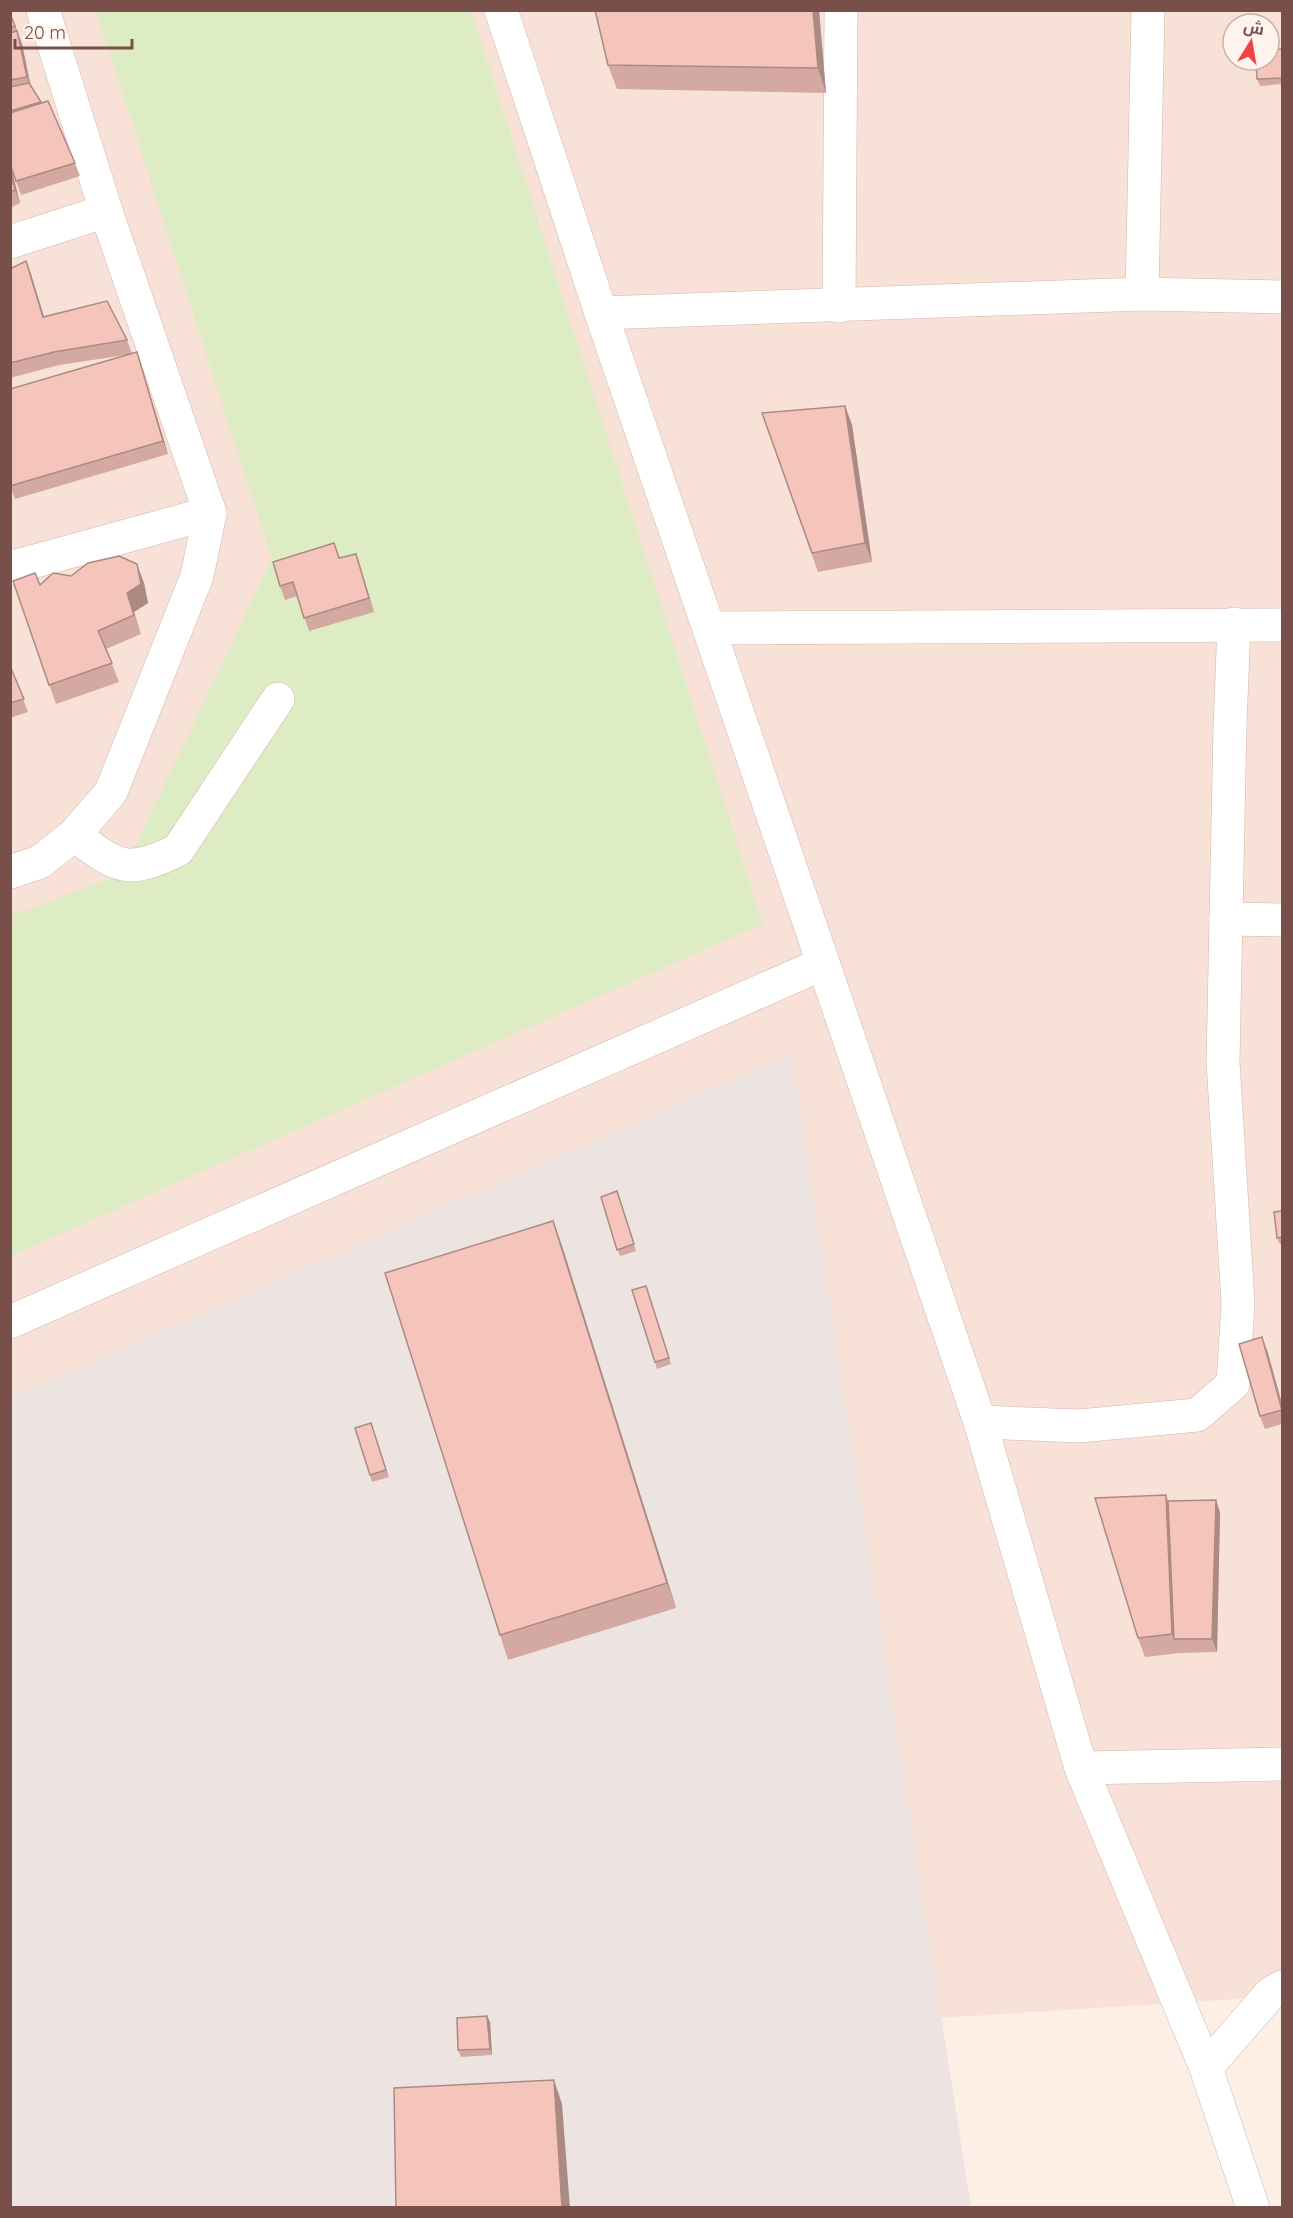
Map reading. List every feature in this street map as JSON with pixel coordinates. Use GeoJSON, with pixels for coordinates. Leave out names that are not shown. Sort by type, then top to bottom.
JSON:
{"type":"FeatureCollection","features":[{"type":"Feature","properties":{"kind":"street"},"geometry":{"type":"LineString","coordinates":[[25,867],[74,835],[111,792],[197,576],[210,513],[106,211],[43,10]]}},
{"type":"Feature","properties":{"kind":"street"},"geometry":{"type":"LineString","coordinates":[[501,10],[601,313],[980,1422],[1081,1768],[1206,2068],[1253,2208]]}},
{"type":"Feature","properties":{"kind":"street"},"geometry":{"type":"LineString","coordinates":[[838,306],[841,10]]}},
{"type":"Feature","properties":{"kind":"street"},"geometry":{"type":"LineString","coordinates":[[1142,294],[1148,10]]}},
{"type":"Feature","properties":{"kind":"street"},"geometry":{"type":"LineString","coordinates":[[10,242],[106,211]]}},
{"type":"Feature","properties":{"kind":"street"},"geometry":{"type":"LineString","coordinates":[[601,313],[1142,294],[1282,297]]}},
{"type":"Feature","properties":{"kind":"street"},"geometry":{"type":"LineString","coordinates":[[10,568],[210,513]]}},
{"type":"Feature","properties":{"kind":"street"},"geometry":{"type":"LineString","coordinates":[[980,1422],[1079,1426],[1197,1415],[1233,1384],[1238,1303],[1223,1062],[1234,624]]}},
{"type":"Feature","properties":{"kind":"street"},"geometry":{"type":"LineString","coordinates":[[709,628],[1282,625]]}},
{"type":"Feature","properties":{"kind":"street"},"geometry":{"type":"LineString","coordinates":[[74,835],[108,860],[134,866],[154,862],[178,850],[278,699]]}},
{"type":"Feature","properties":{"kind":"street"},"geometry":{"type":"LineString","coordinates":[[1226,919],[1282,920]]}},
{"type":"Feature","properties":{"kind":"street"},"geometry":{"type":"LineString","coordinates":[[10,1322],[822,964]]}},
{"type":"Feature","properties":{"kind":"street"},"geometry":{"type":"LineString","coordinates":[[1081,1768],[1282,1764]]}},
{"type":"Feature","properties":{"kind":"street"},"geometry":{"type":"LineString","coordinates":[[1206,2068],[1270,1994],[1282,1987]]}},
{"type":"Feature","properties":{"kind":"street"},"geometry":{"type":"LineString","coordinates":[[1206,2068],[1232,2192],[1231,2208]]}},
{"type":"Feature","properties":{"kind":"shaded area"},"geometry":{"type":"Polygon","coordinates":[[[11,11],[1282,11],[1282,1996],[11,2078],[11,11]]]}},
{"type":"Feature","properties":{"kind":"shaded area"},"geometry":{"type":"Polygon","coordinates":[[[791,1054],[971,2207],[11,2207],[10,1398],[791,1054]]]}},
{"type":"Feature","properties":{"kind":"green space"},"geometry":{"type":"Polygon","coordinates":[[[96,11],[471,11],[763,924],[11,1256],[11,916],[122,874],[272,559],[96,11]]]}},
{"type":"Feature","properties":{"kind":"building"},"geometry":{"type":"Polygon","coordinates":[[[595,10],[813,10],[818,68],[608,65],[595,10]]]}},
{"type":"Feature","properties":{"kind":"building"},"geometry":{"type":"Polygon","coordinates":[[[10,14],[15,26],[10,28],[10,14]]]}},
{"type":"Feature","properties":{"kind":"building"},"geometry":{"type":"Polygon","coordinates":[[[17,31],[27,77],[10,80],[10,33],[17,31]]]}},
{"type":"Feature","properties":{"kind":"building"},"geometry":{"type":"Polygon","coordinates":[[[1281,49],[1282,78],[1257,79],[1257,72],[1281,72],[1281,49]]]}},
{"type":"Feature","properties":{"kind":"building"},"geometry":{"type":"Polygon","coordinates":[[[29,83],[41,102],[10,111],[10,87],[29,83]]]}},
{"type":"Feature","properties":{"kind":"building"},"geometry":{"type":"Polygon","coordinates":[[[48,101],[75,163],[16,181],[10,164],[10,113],[48,101]]]}},
{"type":"Feature","properties":{"kind":"building"},"geometry":{"type":"Polygon","coordinates":[[[10,170],[15,190],[10,192],[10,170]]]}},
{"type":"Feature","properties":{"kind":"building"},"geometry":{"type":"Polygon","coordinates":[[[26,261],[43,317],[107,301],[127,340],[54,352],[10,363],[10,269],[26,261]]]}},
{"type":"Feature","properties":{"kind":"building"},"geometry":{"type":"Polygon","coordinates":[[[137,352],[163,441],[10,486],[10,389],[137,352]]]}},
{"type":"Feature","properties":{"kind":"building"},"geometry":{"type":"Polygon","coordinates":[[[845,406],[865,543],[812,553],[762,413],[845,406]]]}},
{"type":"Feature","properties":{"kind":"building"},"geometry":{"type":"Polygon","coordinates":[[[334,543],[339,558],[356,554],[369,598],[304,618],[293,582],[280,586],[273,562],[334,543]]]}},
{"type":"Feature","properties":{"kind":"building"},"geometry":{"type":"Polygon","coordinates":[[[119,556],[137,564],[141,584],[127,593],[134,615],[98,631],[112,663],[49,685],[13,581],[35,573],[40,585],[53,573],[71,576],[88,563],[119,556]]]}},
{"type":"Feature","properties":{"kind":"building"},"geometry":{"type":"Polygon","coordinates":[[[10,666],[24,699],[10,703],[10,666]]]}},
{"type":"Feature","properties":{"kind":"building"},"geometry":{"type":"Polygon","coordinates":[[[617,1191],[634,1244],[617,1250],[601,1197],[617,1191]]]}},
{"type":"Feature","properties":{"kind":"building"},"geometry":{"type":"Polygon","coordinates":[[[1282,1211],[1282,1237],[1277,1238],[1274,1212],[1282,1211]]]}},
{"type":"Feature","properties":{"kind":"building"},"geometry":{"type":"Polygon","coordinates":[[[553,1221],[667,1583],[500,1635],[385,1273],[553,1221]]]}},
{"type":"Feature","properties":{"kind":"building"},"geometry":{"type":"Polygon","coordinates":[[[646,1286],[669,1358],[655,1362],[632,1290],[646,1286]]]}},
{"type":"Feature","properties":{"kind":"building"},"geometry":{"type":"Polygon","coordinates":[[[1262,1337],[1282,1410],[1260,1416],[1239,1344],[1262,1337]]]}},
{"type":"Feature","properties":{"kind":"building"},"geometry":{"type":"Polygon","coordinates":[[[371,1423],[386,1470],[370,1475],[355,1428],[371,1423]]]}},
{"type":"Feature","properties":{"kind":"building"},"geometry":{"type":"Polygon","coordinates":[[[1166,1495],[1172,1634],[1138,1638],[1095,1498],[1166,1495]]]}},
{"type":"Feature","properties":{"kind":"building"},"geometry":{"type":"Polygon","coordinates":[[[1216,1500],[1212,1639],[1174,1639],[1168,1501],[1216,1500]]]}},
{"type":"Feature","properties":{"kind":"building"},"geometry":{"type":"Polygon","coordinates":[[[487,2016],[490,2049],[458,2050],[457,2018],[487,2016]]]}},
{"type":"Feature","properties":{"kind":"building"},"geometry":{"type":"Polygon","coordinates":[[[554,2080],[562,2208],[396,2208],[394,2088],[554,2080]]]}}]}
